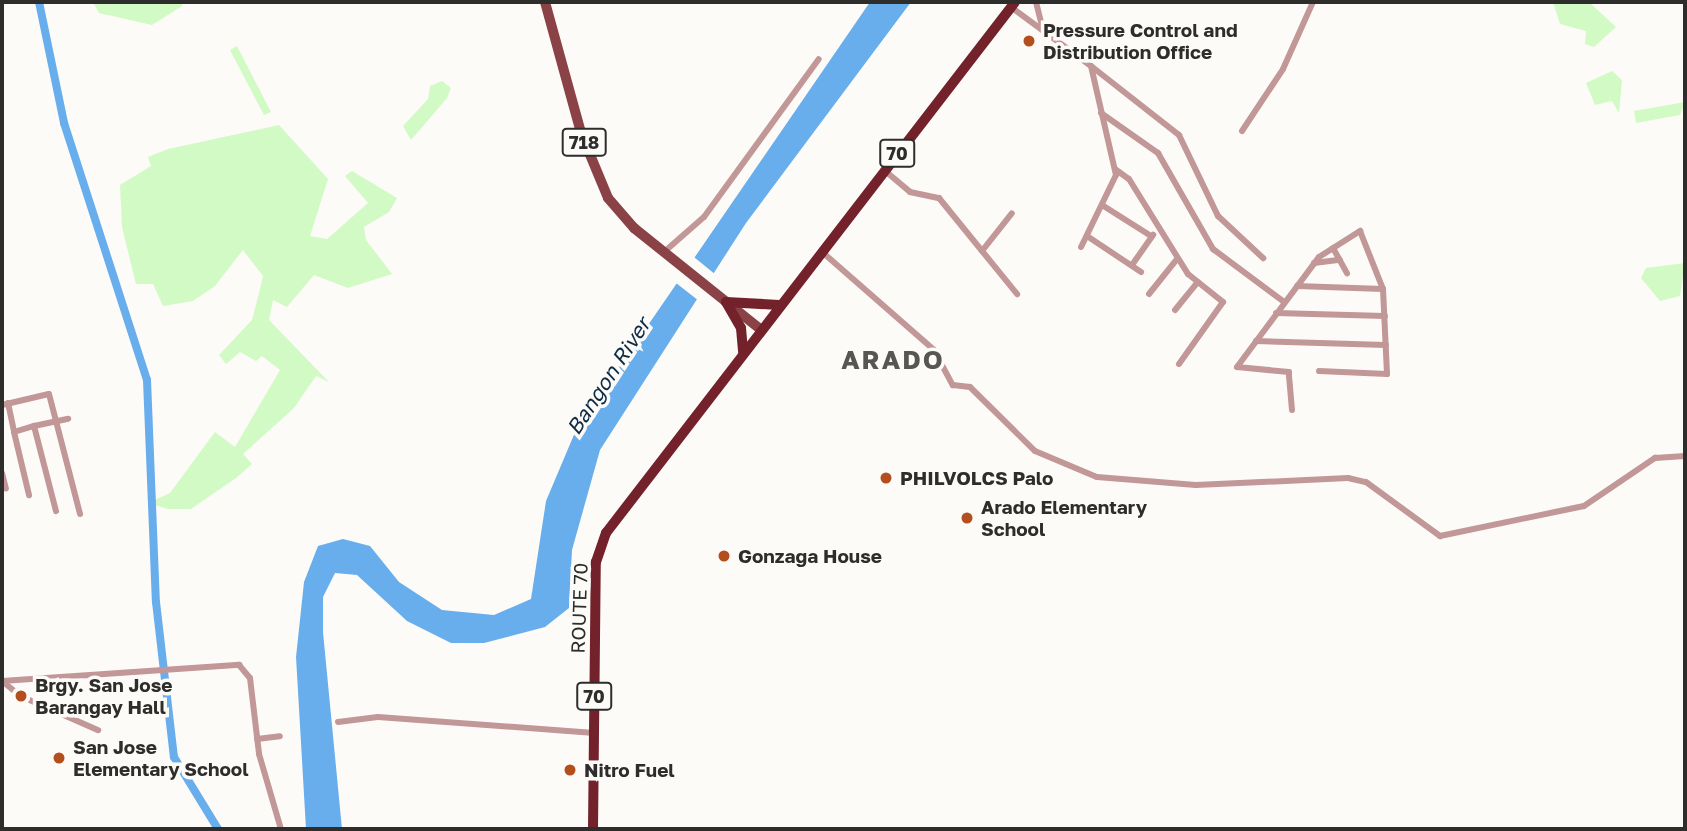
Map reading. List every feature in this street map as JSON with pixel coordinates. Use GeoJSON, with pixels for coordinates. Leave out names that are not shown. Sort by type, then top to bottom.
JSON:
{"type":"FeatureCollection","features":[{"type":"Feature","properties":{"kind":"highway","name":"70"},"geometry":{"type":"LineString","coordinates":[[743,352],[1013,4]]}},
{"type":"Feature","properties":{"kind":"highway"},"geometry":{"type":"LineString","coordinates":[[726,302],[779,305]]}},
{"type":"Feature","properties":{"kind":"highway"},"geometry":{"type":"LineString","coordinates":[[726,302],[741,328],[743,352]]}},
{"type":"Feature","properties":{"kind":"highway","name":"ROUTE 70"},"geometry":{"type":"LineString","coordinates":[[593,829],[596,562],[606,533],[743,352]]}},
{"type":"Feature","properties":{"kind":"main road","name":"718"},"geometry":{"type":"LineString","coordinates":[[545,2],[592,166],[608,198],[666,254],[761,329]]}},
{"type":"Feature","properties":{"kind":"street"},"geometry":{"type":"LineString","coordinates":[[1036,2],[1043,31]]}},
{"type":"Feature","properties":{"kind":"street"},"geometry":{"type":"LineString","coordinates":[[1242,131],[1283,69],[1313,2]]}},
{"type":"Feature","properties":{"kind":"street"},"geometry":{"type":"LineString","coordinates":[[1013,4],[1043,31],[1179,135],[1218,216],[1263,258]]}},
{"type":"Feature","properties":{"kind":"street"},"geometry":{"type":"LineString","coordinates":[[666,254],[704,217],[819,59]]}},
{"type":"Feature","properties":{"kind":"street"},"geometry":{"type":"LineString","coordinates":[[1082,247],[1115,170],[1091,66]]}},
{"type":"Feature","properties":{"kind":"street"},"geometry":{"type":"LineString","coordinates":[[1101,113],[1158,153],[1213,249],[1284,302]]}},
{"type":"Feature","properties":{"kind":"street"},"geometry":{"type":"LineString","coordinates":[[884,170],[910,192],[939,198],[1017,294]]}},
{"type":"Feature","properties":{"kind":"street"},"geometry":{"type":"LineString","coordinates":[[1115,170],[1129,179],[1177,258],[1198,282],[1223,302],[1179,363]]}},
{"type":"Feature","properties":{"kind":"street"},"geometry":{"type":"LineString","coordinates":[[1102,205],[1152,236]]}},
{"type":"Feature","properties":{"kind":"street"},"geometry":{"type":"LineString","coordinates":[[982,251],[1012,213]]}},
{"type":"Feature","properties":{"kind":"street"},"geometry":{"type":"LineString","coordinates":[[1132,265],[1160,229]]}},
{"type":"Feature","properties":{"kind":"street"},"geometry":{"type":"LineString","coordinates":[[1292,410],[1289,372],[1237,366],[1314,263],[1360,231],[1383,289],[1387,374],[1319,371]]}},
{"type":"Feature","properties":{"kind":"street"},"geometry":{"type":"LineString","coordinates":[[1087,236],[1141,272]]}},
{"type":"Feature","properties":{"kind":"street"},"geometry":{"type":"LineString","coordinates":[[1334,248],[1347,273]]}},
{"type":"Feature","properties":{"kind":"street"},"geometry":{"type":"LineString","coordinates":[[821,251],[934,349],[953,385],[970,387],[1035,451],[1097,477],[1184,485],[1348,478],[1366,482],[1440,536],[1584,506],[1656,458],[1685,456]]}},
{"type":"Feature","properties":{"kind":"street"},"geometry":{"type":"LineString","coordinates":[[1149,294],[1177,258]]}},
{"type":"Feature","properties":{"kind":"street"},"geometry":{"type":"LineString","coordinates":[[1314,263],[1340,260]]}},
{"type":"Feature","properties":{"kind":"street"},"geometry":{"type":"LineString","coordinates":[[1175,310],[1198,282]]}},
{"type":"Feature","properties":{"kind":"street"},"geometry":{"type":"LineString","coordinates":[[1297,286],[1383,289]]}},
{"type":"Feature","properties":{"kind":"street"},"geometry":{"type":"LineString","coordinates":[[1276,313],[1385,316]]}},
{"type":"Feature","properties":{"kind":"street"},"geometry":{"type":"LineString","coordinates":[[1256,341],[1386,345]]}},
{"type":"Feature","properties":{"kind":"street"},"geometry":{"type":"LineString","coordinates":[[29,495],[5,404],[49,394],[80,514]]}},
{"type":"Feature","properties":{"kind":"street"},"geometry":{"type":"LineString","coordinates":[[14,432],[68,419]]}},
{"type":"Feature","properties":{"kind":"street"},"geometry":{"type":"LineString","coordinates":[[34,426],[56,511]]}},
{"type":"Feature","properties":{"kind":"street"},"geometry":{"type":"LineString","coordinates":[[2,472],[6,489]]}},
{"type":"Feature","properties":{"kind":"street"},"geometry":{"type":"LineString","coordinates":[[2,681],[242,667],[252,689],[257,739],[281,829]]}},
{"type":"Feature","properties":{"kind":"street"},"geometry":{"type":"LineString","coordinates":[[2,681],[17,693]]}},
{"type":"Feature","properties":{"kind":"street"},"geometry":{"type":"LineString","coordinates":[[25,698],[98,730]]}},
{"type":"Feature","properties":{"kind":"street"},"geometry":{"type":"LineString","coordinates":[[338,722],[378,717],[594,733]]}},
{"type":"Feature","properties":{"kind":"street"},"geometry":{"type":"LineString","coordinates":[[257,739],[280,736]]}},
{"type":"Feature","properties":{"kind":"green space"},"geometry":{"type":"Polygon","coordinates":[[[93,2],[182,2],[182,6],[152,25],[99,13],[93,2]]]}},
{"type":"Feature","properties":{"kind":"green space"},"geometry":{"type":"Polygon","coordinates":[[[1553,2],[1589,2],[1616,27],[1594,47],[1585,44],[1586,31],[1560,24],[1553,2]]]}},
{"type":"Feature","properties":{"kind":"green space"},"geometry":{"type":"Polygon","coordinates":[[[237,46],[271,112],[264,115],[230,50],[237,46]]]}},
{"type":"Feature","properties":{"kind":"green space"},"geometry":{"type":"Polygon","coordinates":[[[1612,71],[1622,80],[1619,113],[1612,101],[1595,105],[1586,83],[1612,71]]]}},
{"type":"Feature","properties":{"kind":"green space"},"geometry":{"type":"Polygon","coordinates":[[[442,81],[451,88],[447,98],[411,140],[403,126],[428,99],[430,86],[442,81]]]}},
{"type":"Feature","properties":{"kind":"green space"},"geometry":{"type":"Polygon","coordinates":[[[1685,102],[1680,115],[1636,123],[1634,111],[1685,102]]]}},
{"type":"Feature","properties":{"kind":"green space"},"geometry":{"type":"Polygon","coordinates":[[[279,125],[328,179],[310,236],[327,239],[368,203],[345,176],[352,171],[397,198],[389,212],[364,227],[366,240],[392,274],[348,288],[314,275],[287,307],[273,300],[269,320],[329,382],[316,376],[294,408],[243,454],[252,464],[191,509],[168,509],[148,503],[170,493],[215,432],[235,447],[280,370],[262,356],[256,361],[240,352],[226,364],[219,355],[252,320],[263,276],[243,250],[215,286],[193,301],[163,306],[153,284],[136,284],[122,227],[120,185],[151,166],[148,157],[168,149],[279,125]]]}},
{"type":"Feature","properties":{"kind":"green space"},"geometry":{"type":"Polygon","coordinates":[[[1685,263],[1680,296],[1660,301],[1641,278],[1646,268],[1685,263]]]}},
{"type":"Feature","properties":{"kind":"water"},"geometry":{"type":"Polygon","coordinates":[[[870,2],[911,2],[746,223],[600,450],[572,550],[569,608],[545,627],[484,643],[451,643],[407,621],[357,575],[335,573],[323,597],[323,632],[342,829],[306,829],[296,657],[304,582],[318,546],[343,539],[370,546],[399,582],[442,610],[494,615],[531,599],[546,501],[576,430],[870,2]]]}},
{"type":"Feature","properties":{"kind":"pier"},"geometry":{"type":"Polygon","coordinates":[[[689,253],[716,275],[699,301],[671,279],[689,253]]]}},
{"type":"Feature","properties":{"kind":"waterway"},"geometry":{"type":"LineString","coordinates":[[39,2],[64,123],[147,380],[156,602],[174,757],[218,829]]}},
{"type":"Feature","properties":{"kind":"place","name":"Pressure Control and Distribution Office"},"geometry":{"type":"Point","coordinates":[1029,41]}},
{"type":"Feature","properties":{"kind":"place","name":"PHILVOLCS Palo"},"geometry":{"type":"Point","coordinates":[886,478]}},
{"type":"Feature","properties":{"kind":"place","name":"Arado Elementary School"},"geometry":{"type":"Point","coordinates":[967,518]}},
{"type":"Feature","properties":{"kind":"place","name":"Gonzaga House"},"geometry":{"type":"Point","coordinates":[724,556]}},
{"type":"Feature","properties":{"kind":"place","name":"Brgy. San Jose Barangay Hall"},"geometry":{"type":"Point","coordinates":[21,696]}},
{"type":"Feature","properties":{"kind":"place","name":"San Jose Elementary School"},"geometry":{"type":"Point","coordinates":[59,758]}},
{"type":"Feature","properties":{"kind":"place","name":"Nitro Fuel"},"geometry":{"type":"Point","coordinates":[570,770]}},
{"type":"Feature","properties":{"kind":"district","name":"ARADO"},"geometry":{"type":"Point","coordinates":[893,360]}},
{"type":"Feature","properties":{"kind":"water label","name":"Bangon River"},"geometry":{"type":"Point","coordinates":[608,376]}}]}
